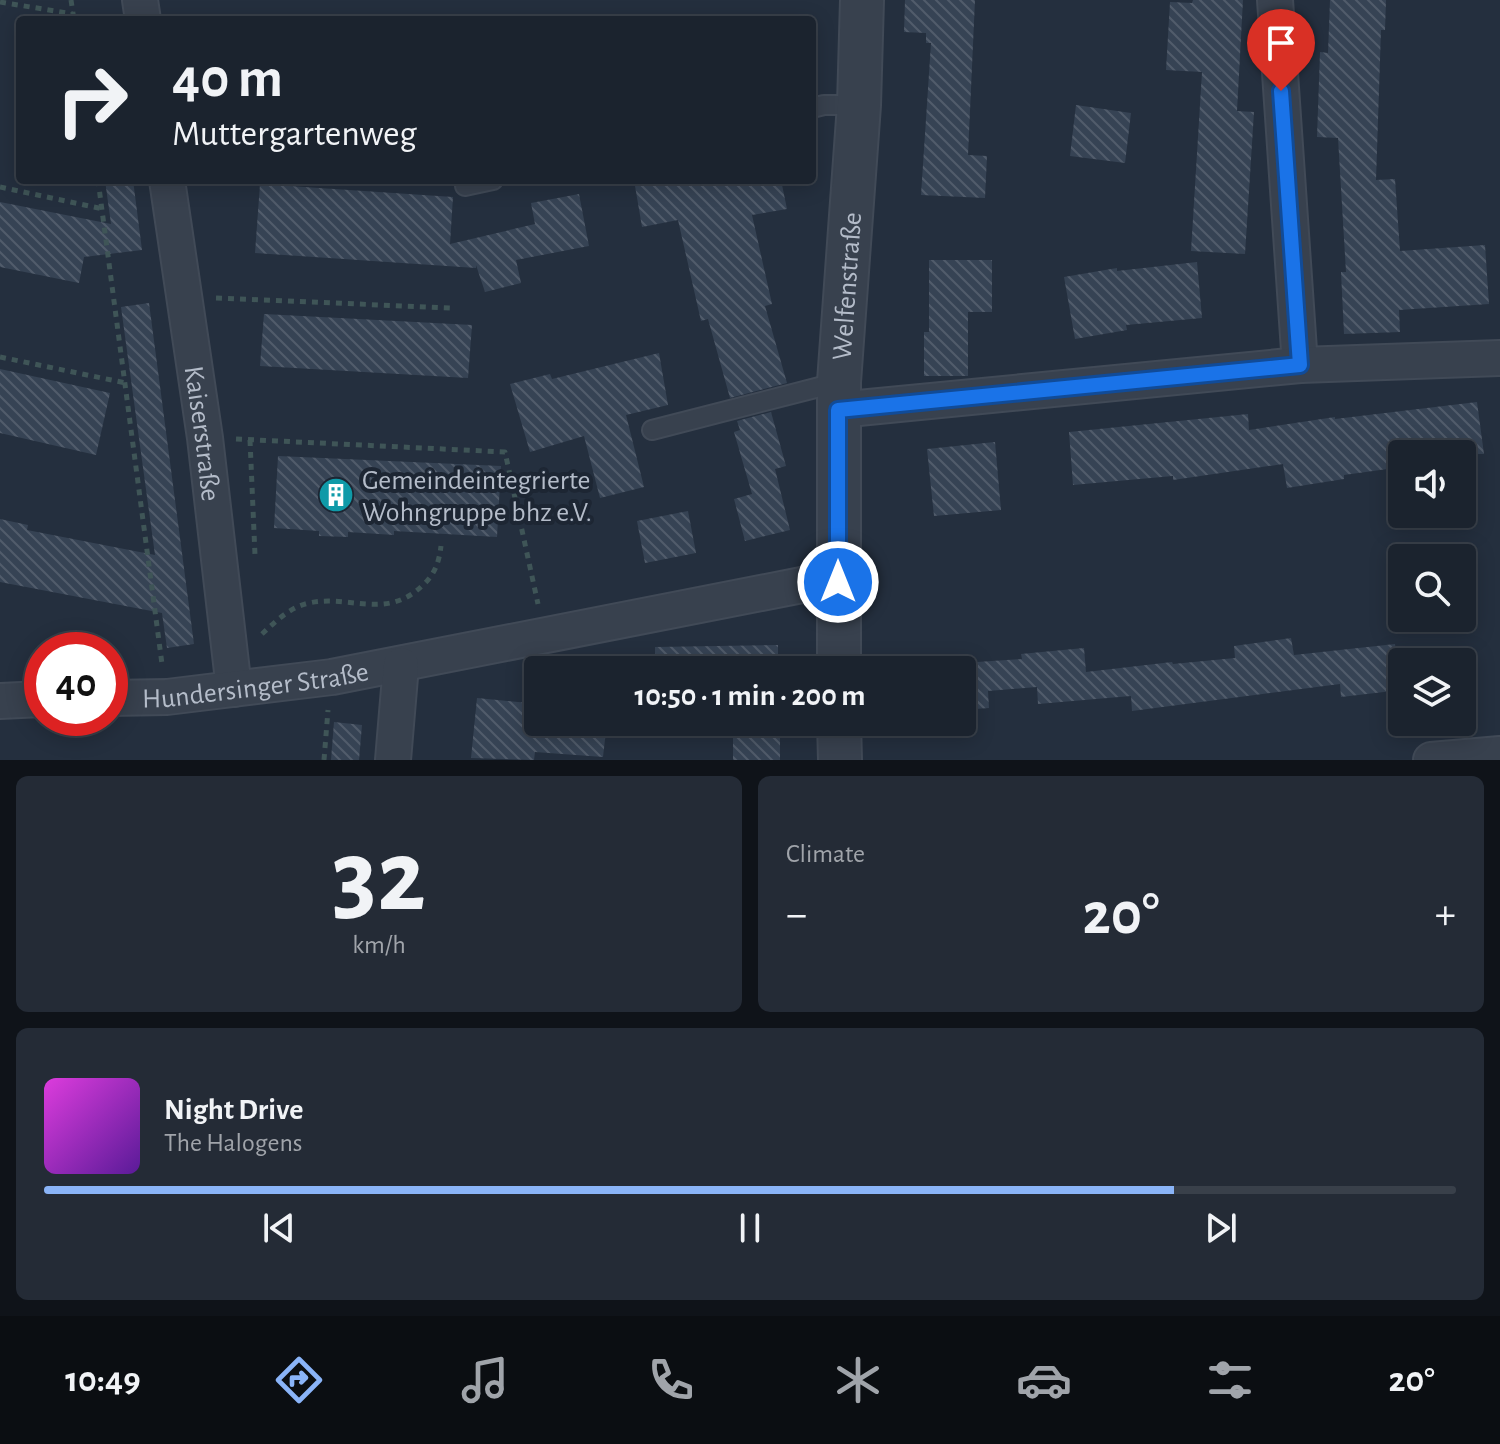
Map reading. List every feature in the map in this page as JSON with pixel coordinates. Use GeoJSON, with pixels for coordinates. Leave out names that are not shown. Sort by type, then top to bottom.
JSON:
{"type":"FeatureCollection","features":[{"type":"Feature","properties":{"kind":"street","name":"Welfenstraße"},"geometry":{"type":"LineString","coordinates":[[839,656],[839,396],[859,105],[862,0]]}},
{"type":"Feature","properties":{"kind":"street"},"geometry":{"type":"LineString","coordinates":[[1275,0],[1300,365]]}},
{"type":"Feature","properties":{"kind":"street","name":"Kaiserstraße"},"geometry":{"type":"LineString","coordinates":[[168,184],[205,438],[234,689]]}},
{"type":"Feature","properties":{"kind":"street"},"geometry":{"type":"LineString","coordinates":[[839,396],[1300,365],[1500,358]]}},
{"type":"Feature","properties":{"kind":"street","name":"Hundersinger Straße"},"geometry":{"type":"LineString","coordinates":[[128,698],[167,697],[332,677],[807,584],[838,582]]}},
{"type":"Feature","properties":{"kind":"street","name":"Hundersinger Straße"},"geometry":{"type":"LineString","coordinates":[[393,760],[401,665]]}},
{"type":"Feature","properties":{"kind":"street"},"geometry":{"type":"LineString","coordinates":[[0,701],[24,700]]}},
{"type":"Feature","properties":{"kind":"street"},"geometry":{"type":"LineString","coordinates":[[839,736],[840,760]]}},
{"type":"Feature","properties":{"kind":"street"},"geometry":{"type":"LineString","coordinates":[[1431,760],[1500,754]]}},
{"type":"Feature","properties":{"kind":"lane"},"geometry":{"type":"LineString","coordinates":[[816,107],[859,105]]}},
{"type":"Feature","properties":{"kind":"lane"},"geometry":{"type":"LineString","coordinates":[[465,186],[474,184]]}},
{"type":"Feature","properties":{"kind":"lane"},"geometry":{"type":"LineString","coordinates":[[652,430],[839,396]]}},
{"type":"Feature","properties":{"kind":"path"},"geometry":{"type":"LineString","coordinates":[[0,2],[69,16]]}},
{"type":"Feature","properties":{"kind":"path"},"geometry":{"type":"LineString","coordinates":[[99,184],[167,697]]}},
{"type":"Feature","properties":{"kind":"path"},"geometry":{"type":"LineString","coordinates":[[0,187],[103,209]]}},
{"type":"Feature","properties":{"kind":"path"},"geometry":{"type":"LineString","coordinates":[[184,297],[451,308]]}},
{"type":"Feature","properties":{"kind":"path"},"geometry":{"type":"LineString","coordinates":[[0,357],[126,383]]}},
{"type":"Feature","properties":{"kind":"path"},"geometry":{"type":"LineString","coordinates":[[205,438],[505,452],[545,636]]}},
{"type":"Feature","properties":{"kind":"path"},"geometry":{"type":"LineString","coordinates":[[250,440],[255,561]]}},
{"type":"Feature","properties":{"kind":"path"},"geometry":{"type":"LineString","coordinates":[[262,634],[281,617],[311,602],[375,605],[392,604],[406,598],[430,578],[439,562],[441,546]]}},
{"type":"Feature","properties":{"kind":"path"},"geometry":{"type":"LineString","coordinates":[[260,619],[269,685]]}},
{"type":"Feature","properties":{"kind":"path"},"geometry":{"type":"LineString","coordinates":[[324,760],[332,677]]}},
{"type":"Feature","properties":{"kind":"building"},"geometry":{"type":"Polygon","coordinates":[[[905,0],[975,0],[968,155],[987,156],[985,198],[921,195],[931,43],[926,43],[926,33],[904,32],[905,0]]]}},
{"type":"Feature","properties":{"kind":"building"},"geometry":{"type":"Polygon","coordinates":[[[1193,0],[1243,0],[1237,111],[1254,112],[1245,254],[1191,251],[1202,72],[1166,70],[1170,2],[1192,3],[1193,0]]]}},
{"type":"Feature","properties":{"kind":"building"},"geometry":{"type":"Polygon","coordinates":[[[1330,0],[1386,0],[1385,30],[1381,30],[1376,180],[1395,179],[1400,251],[1485,245],[1489,304],[1399,310],[1400,332],[1344,334],[1341,272],[1346,272],[1338,138],[1317,137],[1320,52],[1328,53],[1330,0]]]}},
{"type":"Feature","properties":{"kind":"building"},"geometry":{"type":"Polygon","coordinates":[[[1076,105],[1131,113],[1125,163],[1070,156],[1076,105]]]}},
{"type":"Feature","properties":{"kind":"building"},"geometry":{"type":"Polygon","coordinates":[[[106,184],[134,184],[142,250],[84,257],[79,283],[0,267],[0,202],[111,224],[106,184]]]}},
{"type":"Feature","properties":{"kind":"building"},"geometry":{"type":"Polygon","coordinates":[[[260,184],[453,197],[450,244],[535,224],[531,203],[579,194],[589,246],[516,260],[521,283],[485,292],[476,265],[476,268],[255,253],[260,184]]]}},
{"type":"Feature","properties":{"kind":"building"},"geometry":{"type":"Polygon","coordinates":[[[635,184],[782,184],[787,209],[752,215],[772,304],[765,306],[787,383],[730,398],[708,319],[701,321],[678,220],[642,227],[635,184]]]}},
{"type":"Feature","properties":{"kind":"building"},"geometry":{"type":"Polygon","coordinates":[[[929,260],[992,260],[992,312],[968,312],[968,376],[924,376],[924,332],[929,332],[929,260]]]}},
{"type":"Feature","properties":{"kind":"building"},"geometry":{"type":"Polygon","coordinates":[[[1197,262],[1202,318],[1126,325],[1127,330],[1075,339],[1064,277],[1117,268],[1117,271],[1197,262]]]}},
{"type":"Feature","properties":{"kind":"building"},"geometry":{"type":"Polygon","coordinates":[[[149,303],[194,644],[167,648],[162,613],[0,582],[0,519],[28,525],[27,530],[155,555],[121,307],[149,303]]]}},
{"type":"Feature","properties":{"kind":"building"},"geometry":{"type":"Polygon","coordinates":[[[264,314],[472,325],[468,378],[260,366],[264,314]]]}},
{"type":"Feature","properties":{"kind":"building"},"geometry":{"type":"Polygon","coordinates":[[[659,353],[668,405],[626,415],[644,487],[600,498],[584,436],[530,452],[510,384],[550,374],[552,379],[659,353]]]}},
{"type":"Feature","properties":{"kind":"building"},"geometry":{"type":"Polygon","coordinates":[[[0,369],[110,393],[96,455],[0,433],[0,369]]]}},
{"type":"Feature","properties":{"kind":"building"},"geometry":{"type":"Polygon","coordinates":[[[1477,402],[1484,454],[1476,454],[1476,440],[1388,440],[1388,469],[1287,488],[1283,464],[1173,480],[1173,476],[1073,485],[1069,432],[1248,414],[1249,430],[1477,402]]]}},
{"type":"Feature","properties":{"kind":"building"},"geometry":{"type":"Polygon","coordinates":[[[771,412],[786,466],[775,469],[790,530],[745,541],[734,499],[752,494],[734,432],[740,430],[737,421],[771,412]]]}},
{"type":"Feature","properties":{"kind":"building"},"geometry":{"type":"Polygon","coordinates":[[[995,442],[1001,510],[934,516],[927,449],[995,442]]]}},
{"type":"Feature","properties":{"kind":"building"},"geometry":{"type":"Polygon","coordinates":[[[278,456],[501,466],[497,537],[394,531],[394,535],[348,532],[348,537],[319,536],[319,531],[274,528],[278,456]]]}},
{"type":"Feature","properties":{"kind":"building"},"geometry":{"type":"Polygon","coordinates":[[[688,511],[696,553],[645,563],[637,521],[688,511]]]}},
{"type":"Feature","properties":{"kind":"building"},"geometry":{"type":"Polygon","coordinates":[[[1291,638],[1294,655],[1395,644],[1396,648],[1388,648],[1388,692],[1341,697],[1340,684],[1132,711],[1131,696],[1038,704],[1037,687],[988,691],[989,708],[976,709],[976,662],[1022,659],[1021,654],[1084,648],[1086,672],[1235,658],[1234,646],[1291,638]]]}},
{"type":"Feature","properties":{"kind":"building"},"geometry":{"type":"Polygon","coordinates":[[[778,645],[778,656],[655,656],[655,647],[778,645]]]}},
{"type":"Feature","properties":{"kind":"building"},"geometry":{"type":"Polygon","coordinates":[[[477,698],[524,703],[524,736],[605,736],[603,757],[535,752],[534,760],[471,758],[477,698]]]}},
{"type":"Feature","properties":{"kind":"building"},"geometry":{"type":"Polygon","coordinates":[[[334,722],[362,725],[359,760],[331,760],[334,722]]]}},
{"type":"Feature","properties":{"kind":"building"},"geometry":{"type":"Polygon","coordinates":[[[733,736],[780,736],[780,760],[733,760],[733,736]]]}},
{"type":"Feature","properties":{"kind":"place","name":"Gemeindeintegrierte Wohngruppe bhz e.V."},"geometry":{"type":"Point","coordinates":[336,495]}},
{"type":"Feature","properties":{"kind":"route"},"geometry":{"type":"LineString","coordinates":[[838,582],[838,410],[1300,365],[1281,91]]}}]}
